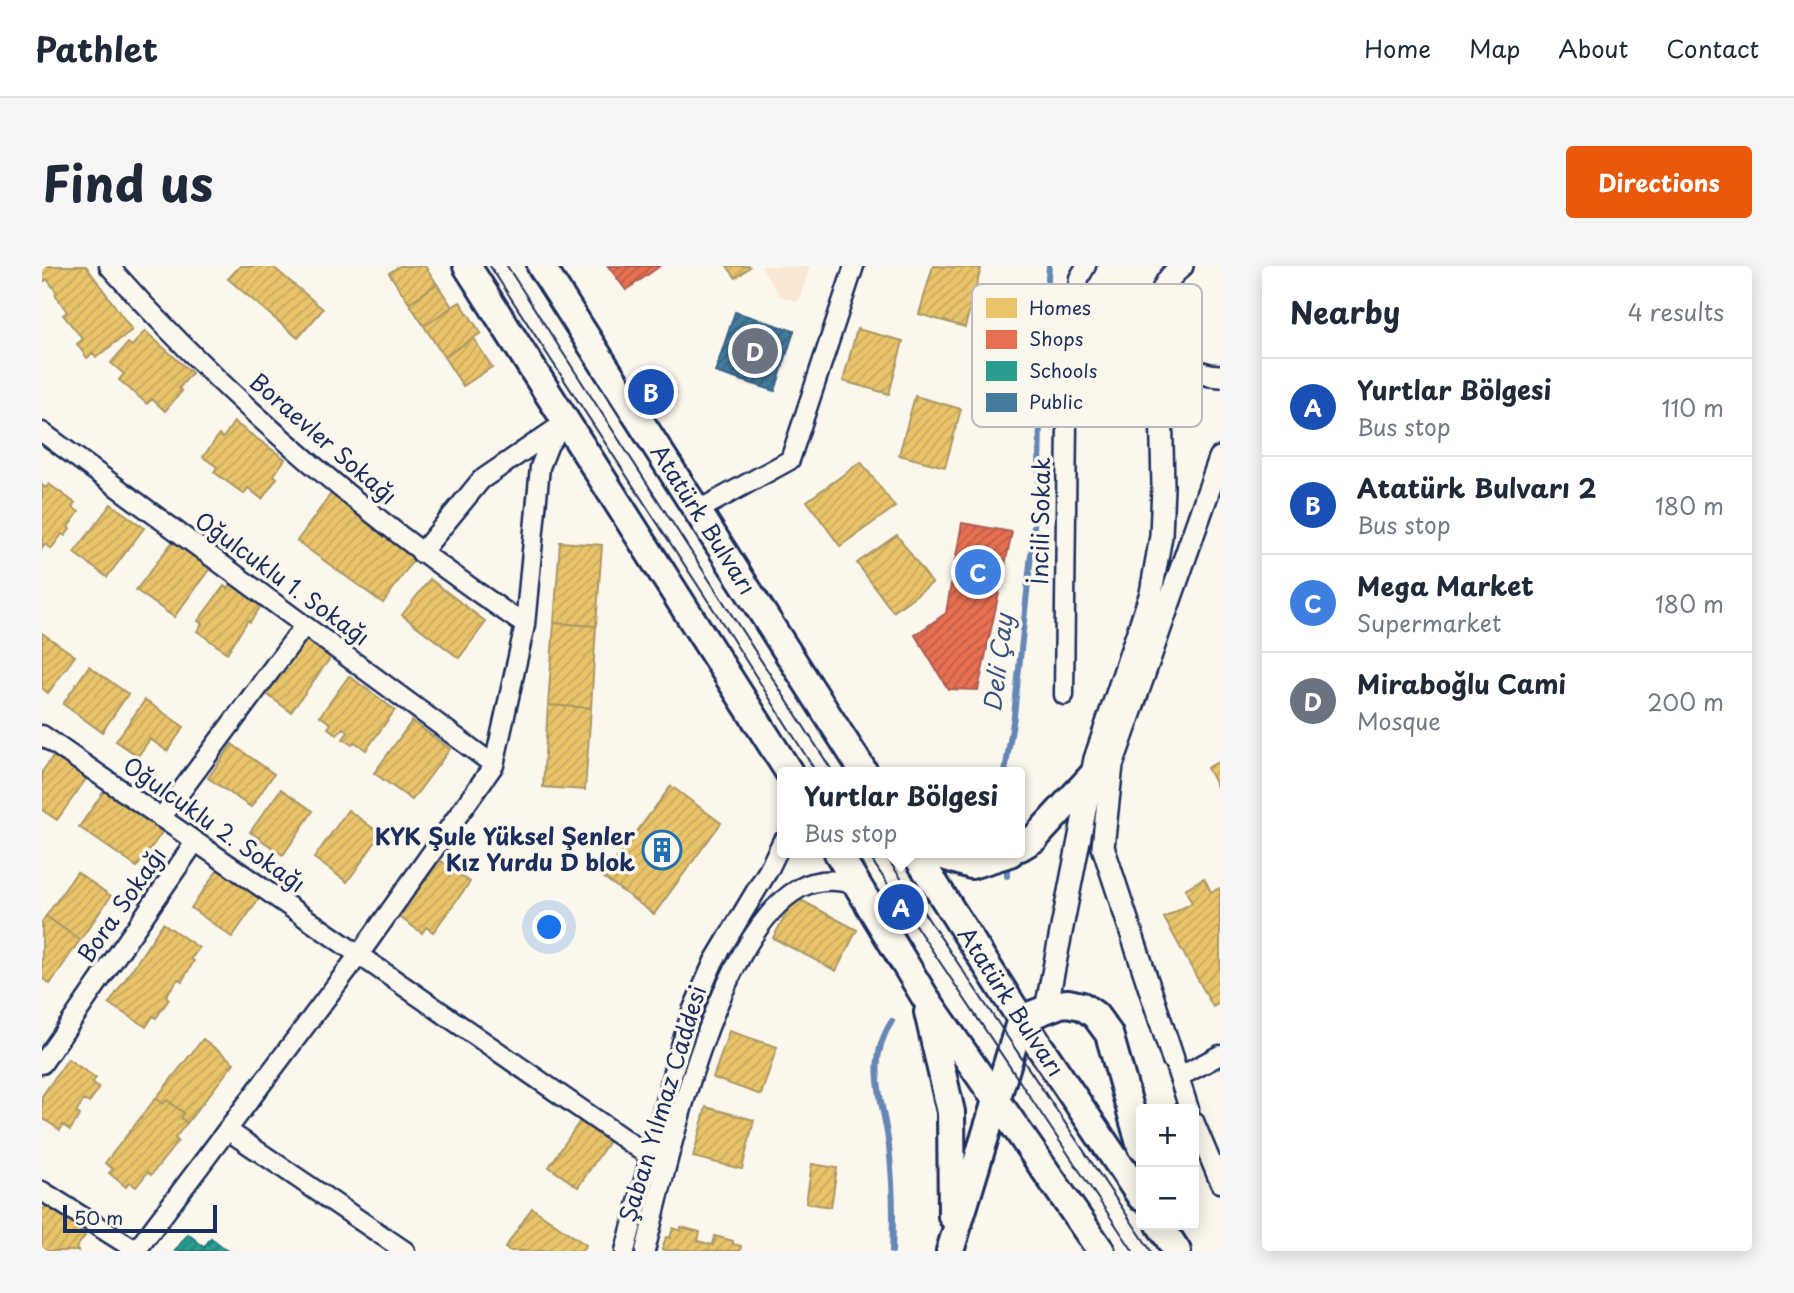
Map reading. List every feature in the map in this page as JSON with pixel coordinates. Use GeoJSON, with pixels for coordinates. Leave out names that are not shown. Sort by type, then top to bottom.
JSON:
{"type":"FeatureCollection","features":[{"type":"Feature","properties":{"kind":"main road"},"geometry":{"type":"LineString","coordinates":[[467,266],[786,767]]}},
{"type":"Feature","properties":{"kind":"main road","name":"Atatürk Bulvarı"},"geometry":{"type":"LineString","coordinates":[[541,266],[861,767]]}},
{"type":"Feature","properties":{"kind":"main road"},"geometry":{"type":"LineString","coordinates":[[1025,844],[1035,838],[1092,776]]}},
{"type":"Feature","properties":{"kind":"main road"},"geometry":{"type":"LineString","coordinates":[[841,858],[925,997],[1101,1251]]}},
{"type":"Feature","properties":{"kind":"main road","name":"Atatürk Bulvarı"},"geometry":{"type":"LineString","coordinates":[[918,858],[1021,1019],[1136,1189]]}},
{"type":"Feature","properties":{"kind":"main road"},"geometry":{"type":"LineString","coordinates":[[949,858],[971,865],[994,858]]}},
{"type":"Feature","properties":{"kind":"main road"},"geometry":{"type":"LineString","coordinates":[[925,997],[951,1112],[951,1249]]}},
{"type":"Feature","properties":{"kind":"main road"},"geometry":{"type":"LineString","coordinates":[[951,1249],[1021,1019],[1060,1004],[1077,1004],[1096,1015],[1109,1034],[1136,1129]]}},
{"type":"Feature","properties":{"kind":"street","name":"Boraevler Sokağı"},"geometry":{"type":"LineString","coordinates":[[109,266],[187,350],[251,412],[351,498],[422,553],[525,625]]}},
{"type":"Feature","properties":{"kind":"street"},"geometry":{"type":"LineString","coordinates":[[697,511],[790,460],[855,266]]}},
{"type":"Feature","properties":{"kind":"street","name":"İncili Sokak"},"geometry":{"type":"LineString","coordinates":[[1078,284],[1086,266]]}},
{"type":"Feature","properties":{"kind":"street"},"geometry":{"type":"LineString","coordinates":[[1164,284],[1167,266]]}},
{"type":"Feature","properties":{"kind":"street"},"geometry":{"type":"LineString","coordinates":[[1166,284],[1182,266]]}},
{"type":"Feature","properties":{"kind":"street"},"geometry":{"type":"LineString","coordinates":[[1202,373],[1220,376]]}},
{"type":"Feature","properties":{"kind":"street"},"geometry":{"type":"LineString","coordinates":[[422,553],[481,480],[568,421]]}},
{"type":"Feature","properties":{"kind":"street"},"geometry":{"type":"LineString","coordinates":[[42,1191],[136,1251],[358,956],[494,765],[525,625],[540,467],[549,444],[568,421]]}},
{"type":"Feature","properties":{"kind":"street","name":"İncili Sokak"},"geometry":{"type":"LineString","coordinates":[[1064,695],[1067,427]]}},
{"type":"Feature","properties":{"kind":"street"},"geometry":{"type":"LineString","coordinates":[[1046,1009],[1096,759],[1151,593],[1161,536],[1162,427]]}},
{"type":"Feature","properties":{"kind":"street","name":"Oğulcuklu 1. Sokağı"},"geometry":{"type":"LineString","coordinates":[[42,432],[494,765]]}},
{"type":"Feature","properties":{"kind":"street"},"geometry":{"type":"LineString","coordinates":[[1187,1104],[1103,847],[1112,765],[1220,458]]}},
{"type":"Feature","properties":{"kind":"street"},"geometry":{"type":"LineString","coordinates":[[161,818],[304,626]]}},
{"type":"Feature","properties":{"kind":"street","name":"Oğulcuklu 2. Sokağı"},"geometry":{"type":"LineString","coordinates":[[42,735],[650,1157]]}},
{"type":"Feature","properties":{"kind":"street","name":"Bora Sokağı"},"geometry":{"type":"LineString","coordinates":[[42,1064],[195,842]]}},
{"type":"Feature","properties":{"kind":"street","name":"Şaban Yılmaz Caddesi"},"geometry":{"type":"LineString","coordinates":[[625,1251],[682,1039],[703,984],[777,851]]}},
{"type":"Feature","properties":{"kind":"street","name":"Şaban Yılmaz Caddesi"},"geometry":{"type":"LineString","coordinates":[[645,1251],[686,1098],[716,1005],[739,958],[766,918],[792,893],[828,880],[857,884]]}},
{"type":"Feature","properties":{"kind":"street"},"geometry":{"type":"LineString","coordinates":[[1176,1068],[1220,1055]]}},
{"type":"Feature","properties":{"kind":"street"},"geometry":{"type":"LineString","coordinates":[[227,1130],[403,1250]]}},
{"type":"Feature","properties":{"kind":"street"},"geometry":{"type":"LineString","coordinates":[[1199,1133],[1220,1183]]}},
{"type":"Feature","properties":{"kind":"shaded area"},"geometry":{"type":"Polygon","coordinates":[[[761,266],[810,266],[798,302],[779,295],[761,266]]]}},
{"type":"Feature","properties":{"kind":"building: Homes"},"geometry":{"type":"Polygon","coordinates":[[[42,266],[86,266],[132,330],[96,357],[93,353],[87,358],[77,344],[83,339],[63,315],[67,312],[55,294],[57,293],[47,279],[42,283],[42,266]]]}},
{"type":"Feature","properties":{"kind":"building: Homes"},"geometry":{"type":"Polygon","coordinates":[[[240,266],[272,266],[323,309],[298,338],[228,279],[240,266]]]}},
{"type":"Feature","properties":{"kind":"building: Homes"},"geometry":{"type":"Polygon","coordinates":[[[400,266],[425,266],[437,284],[409,303],[389,273],[400,266]]]}},
{"type":"Feature","properties":{"kind":"building: Homes"},"geometry":{"type":"Polygon","coordinates":[[[727,266],[749,266],[750,267],[736,278],[727,266]]]}},
{"type":"Feature","properties":{"kind":"building: Homes"},"geometry":{"type":"Polygon","coordinates":[[[933,266],[981,268],[977,284],[972,284],[972,301],[965,327],[919,314],[933,266]]]}},
{"type":"Feature","properties":{"kind":"building: Homes"},"geometry":{"type":"Polygon","coordinates":[[[437,284],[452,307],[424,326],[409,303],[437,284]]]}},
{"type":"Feature","properties":{"kind":"building: Homes"},"geometry":{"type":"Polygon","coordinates":[[[460,302],[481,333],[444,357],[424,326],[460,302]]]}},
{"type":"Feature","properties":{"kind":"building: Homes"},"geometry":{"type":"Polygon","coordinates":[[[857,329],[903,341],[889,394],[843,381],[857,329]]]}},
{"type":"Feature","properties":{"kind":"building: Homes"},"geometry":{"type":"Polygon","coordinates":[[[145,331],[192,373],[179,388],[182,391],[165,411],[152,399],[147,404],[119,380],[124,374],[111,363],[128,343],[132,346],[145,331]]]}},
{"type":"Feature","properties":{"kind":"building: Homes"},"geometry":{"type":"Polygon","coordinates":[[[473,338],[492,367],[463,386],[444,357],[473,338]]]}},
{"type":"Feature","properties":{"kind":"building: Homes"},"geometry":{"type":"Polygon","coordinates":[[[915,396],[961,409],[945,467],[899,455],[915,396]]]}},
{"type":"Feature","properties":{"kind":"building: Homes"},"geometry":{"type":"Polygon","coordinates":[[[234,422],[285,459],[274,475],[277,478],[262,499],[248,488],[244,494],[214,472],[217,467],[203,457],[219,435],[223,438],[234,422]]]}},
{"type":"Feature","properties":{"kind":"building: Homes"},"geometry":{"type":"Polygon","coordinates":[[[861,462],[895,507],[840,546],[807,501],[861,462]]]}},
{"type":"Feature","properties":{"kind":"building: Homes"},"geometry":{"type":"Polygon","coordinates":[[[49,484],[75,503],[72,507],[79,512],[65,536],[62,534],[51,549],[45,544],[42,548],[42,485],[46,488],[49,484]]]}},
{"type":"Feature","properties":{"kind":"building: Homes"},"geometry":{"type":"Polygon","coordinates":[[[333,491],[419,552],[383,603],[297,541],[333,491]]]}},
{"type":"Feature","properties":{"kind":"building: Homes"},"geometry":{"type":"Polygon","coordinates":[[[111,504],[144,528],[107,577],[74,553],[111,504]]]}},
{"type":"Feature","properties":{"kind":"building: Homes"},"geometry":{"type":"Polygon","coordinates":[[[897,535],[932,583],[893,612],[857,563],[897,535]]]}},
{"type":"Feature","properties":{"kind":"building: Homes"},"geometry":{"type":"Polygon","coordinates":[[[174,540],[211,567],[174,617],[136,590],[174,540]]]}},
{"type":"Feature","properties":{"kind":"building: Homes"},"geometry":{"type":"Polygon","coordinates":[[[560,542],[602,545],[596,626],[554,623],[560,542]]]}},
{"type":"Feature","properties":{"kind":"building: Homes"},"geometry":{"type":"Polygon","coordinates":[[[430,579],[486,622],[459,658],[402,615],[430,579]]]}},
{"type":"Feature","properties":{"kind":"building: Homes"},"geometry":{"type":"Polygon","coordinates":[[[233,581],[263,603],[250,622],[248,620],[227,653],[197,631],[202,624],[198,621],[224,586],[228,589],[233,581]]]}},
{"type":"Feature","properties":{"kind":"building: Homes"},"geometry":{"type":"Polygon","coordinates":[[[554,623],[596,626],[591,708],[548,705],[554,623]]]}},
{"type":"Feature","properties":{"kind":"building: Homes"},"geometry":{"type":"Polygon","coordinates":[[[303,632],[333,654],[291,712],[261,690],[303,632]]]}},
{"type":"Feature","properties":{"kind":"building: Homes"},"geometry":{"type":"Polygon","coordinates":[[[42,633],[75,656],[48,693],[42,688],[42,633]]]}},
{"type":"Feature","properties":{"kind":"building: Homes"},"geometry":{"type":"Polygon","coordinates":[[[89,666],[128,694],[102,732],[63,704],[89,666]]]}},
{"type":"Feature","properties":{"kind":"building: Homes"},"geometry":{"type":"Polygon","coordinates":[[[349,676],[395,710],[366,750],[355,742],[352,745],[343,739],[348,732],[343,728],[337,735],[328,728],[331,724],[320,716],[349,676]]]}},
{"type":"Feature","properties":{"kind":"building: Homes"},"geometry":{"type":"Polygon","coordinates":[[[145,700],[184,727],[167,751],[150,739],[138,756],[116,741],[145,700]]]}},
{"type":"Feature","properties":{"kind":"building: Homes"},"geometry":{"type":"Polygon","coordinates":[[[548,705],[591,708],[585,790],[543,787],[548,705]]]}},
{"type":"Feature","properties":{"kind":"building: Homes"},"geometry":{"type":"Polygon","coordinates":[[[412,721],[450,749],[412,800],[374,773],[412,721]]]}},
{"type":"Feature","properties":{"kind":"building: Homes"},"geometry":{"type":"Polygon","coordinates":[[[232,744],[274,774],[251,807],[208,778],[232,744]]]}},
{"type":"Feature","properties":{"kind":"building: Homes"},"geometry":{"type":"Polygon","coordinates":[[[56,752],[89,775],[57,820],[42,810],[42,772],[56,752]]]}},
{"type":"Feature","properties":{"kind":"building: Homes"},"geometry":{"type":"Polygon","coordinates":[[[1220,761],[1220,792],[1207,768],[1220,761]]]}},
{"type":"Feature","properties":{"kind":"building: Homes","name":"KYK Şule Yüksel Şenler Kız Yurdu D blok"},"geometry":{"type":"Polygon","coordinates":[[[671,786],[721,823],[654,914],[603,877],[671,786]]]}},
{"type":"Feature","properties":{"kind":"building: Homes"},"geometry":{"type":"Polygon","coordinates":[[[281,789],[313,811],[283,855],[250,832],[281,789]]]}},
{"type":"Feature","properties":{"kind":"building: Homes"},"geometry":{"type":"Polygon","coordinates":[[[105,790],[163,831],[137,867],[79,827],[105,790]]]}},
{"type":"Feature","properties":{"kind":"building: Homes"},"geometry":{"type":"Polygon","coordinates":[[[348,810],[381,834],[347,882],[314,858],[348,810]]]}},
{"type":"Feature","properties":{"kind":"building: Homes"},"geometry":{"type":"Polygon","coordinates":[[[440,860],[470,882],[433,932],[426,927],[422,933],[398,916],[440,860]]]}},
{"type":"Feature","properties":{"kind":"building: Homes"},"geometry":{"type":"Polygon","coordinates":[[[220,867],[261,896],[232,937],[191,908],[220,867]]]}},
{"type":"Feature","properties":{"kind":"building: Homes"},"geometry":{"type":"Polygon","coordinates":[[[77,872],[111,896],[80,940],[46,916],[77,872]]]}},
{"type":"Feature","properties":{"kind":"building: Homes"},"geometry":{"type":"Polygon","coordinates":[[[1204,878],[1211,892],[1220,888],[1220,1003],[1213,1007],[1164,918],[1192,903],[1185,889],[1204,878]]]}},
{"type":"Feature","properties":{"kind":"building: Homes"},"geometry":{"type":"Polygon","coordinates":[[[795,897],[857,930],[836,971],[773,938],[795,897]]]}},
{"type":"Feature","properties":{"kind":"building: Homes"},"geometry":{"type":"Polygon","coordinates":[[[46,916],[80,940],[50,984],[42,978],[42,922],[46,916]]]}},
{"type":"Feature","properties":{"kind":"building: Homes"},"geometry":{"type":"Polygon","coordinates":[[[163,923],[199,948],[182,981],[178,979],[166,996],[169,999],[146,1027],[109,1004],[163,923]]]}},
{"type":"Feature","properties":{"kind":"building: Homes"},"geometry":{"type":"Polygon","coordinates":[[[729,1031],[777,1047],[761,1095],[713,1078],[729,1031]]]}},
{"type":"Feature","properties":{"kind":"building: Homes"},"geometry":{"type":"Polygon","coordinates":[[[203,1039],[234,1063],[187,1123],[181,1118],[184,1113],[167,1100],[163,1104],[156,1098],[203,1039]]]}},
{"type":"Feature","properties":{"kind":"building: Homes"},"geometry":{"type":"Polygon","coordinates":[[[68,1059],[96,1078],[92,1083],[99,1088],[89,1103],[84,1100],[76,1112],[80,1115],[70,1130],[63,1125],[60,1130],[42,1118],[42,1096],[68,1059]]]}},
{"type":"Feature","properties":{"kind":"building: Homes"},"geometry":{"type":"Polygon","coordinates":[[[156,1098],[163,1104],[167,1100],[184,1113],[181,1118],[187,1123],[175,1138],[178,1141],[151,1175],[148,1172],[136,1187],[129,1182],[126,1187],[109,1173],[113,1169],[105,1163],[156,1098]]]}},
{"type":"Feature","properties":{"kind":"building: Homes"},"geometry":{"type":"Polygon","coordinates":[[[706,1107],[754,1120],[742,1169],[693,1157],[706,1107]]]}},
{"type":"Feature","properties":{"kind":"building: Homes"},"geometry":{"type":"Polygon","coordinates":[[[582,1118],[611,1138],[578,1187],[549,1167],[582,1118]]]}},
{"type":"Feature","properties":{"kind":"building: Homes"},"geometry":{"type":"Polygon","coordinates":[[[812,1164],[837,1168],[831,1207],[806,1203],[812,1164]]]}},
{"type":"Feature","properties":{"kind":"building: Homes"},"geometry":{"type":"Polygon","coordinates":[[[48,1203],[78,1218],[75,1223],[82,1229],[80,1233],[85,1236],[76,1248],[78,1251],[42,1251],[42,1211],[48,1203]]]}},
{"type":"Feature","properties":{"kind":"building: Homes"},"geometry":{"type":"Polygon","coordinates":[[[532,1208],[586,1245],[582,1251],[509,1251],[505,1248],[532,1208]]]}},
{"type":"Feature","properties":{"kind":"building: Homes"},"geometry":{"type":"Polygon","coordinates":[[[681,1227],[700,1232],[698,1241],[713,1245],[715,1236],[733,1241],[733,1244],[741,1246],[740,1251],[662,1250],[666,1237],[670,1238],[673,1228],[681,1231],[681,1227]]]}},
{"type":"Feature","properties":{"kind":"building: Shops"},"geometry":{"type":"Polygon","coordinates":[[[608,266],[660,266],[626,290],[608,266]]]}},
{"type":"Feature","properties":{"kind":"building: Shops"},"geometry":{"type":"Polygon","coordinates":[[[962,523],[1012,532],[978,690],[948,689],[915,635],[946,613],[962,523]]]}},
{"type":"Feature","properties":{"kind":"building: Schools"},"geometry":{"type":"Polygon","coordinates":[[[188,1234],[204,1247],[211,1238],[228,1251],[175,1251],[188,1234]]]}},
{"type":"Feature","properties":{"kind":"building: Public"},"geometry":{"type":"Polygon","coordinates":[[[735,312],[794,331],[775,391],[715,372],[735,312]]]}},
{"type":"Feature","properties":{"kind":"waterway","name":"Deli Çay"},"geometry":{"type":"LineString","coordinates":[[1047,284],[1049,266]]}},
{"type":"Feature","properties":{"kind":"waterway","name":"Deli Çay"},"geometry":{"type":"LineString","coordinates":[[1006,767],[1014,716],[1039,478],[1040,427]]}},
{"type":"Feature","properties":{"kind":"waterway","name":"Deli Çay"},"geometry":{"type":"LineString","coordinates":[[1007,864],[1007,876]]}},
{"type":"Feature","properties":{"kind":"waterway"},"geometry":{"type":"LineString","coordinates":[[892,1021],[879,1052],[877,1067],[889,1147],[893,1212],[892,1251]]}},
{"type":"Feature","properties":{"kind":"tram line"},"geometry":{"type":"LineString","coordinates":[[490,266],[813,767]]}},
{"type":"Feature","properties":{"kind":"tram line"},"geometry":{"type":"LineString","coordinates":[[507,266],[830,767]]}},
{"type":"Feature","properties":{"kind":"tram line"},"geometry":{"type":"LineString","coordinates":[[870,858],[1133,1251]]}},
{"type":"Feature","properties":{"kind":"tram line"},"geometry":{"type":"LineString","coordinates":[[887,858],[1151,1251]]}},
{"type":"Feature","properties":{"kind":"place","name":"Miraboğlu Cami"},"geometry":{"type":"Point","coordinates":[755,351]}},
{"type":"Feature","properties":{"kind":"place","name":"Atatürk Bulvarı 2"},"geometry":{"type":"Point","coordinates":[651,392]}},
{"type":"Feature","properties":{"kind":"place","name":"Mega Market"},"geometry":{"type":"Point","coordinates":[978,572]}},
{"type":"Feature","properties":{"kind":"place","name":"KYK Şule Yüksel Şenler Kız Yurdu D blok"},"geometry":{"type":"Point","coordinates":[662,850]}},
{"type":"Feature","properties":{"kind":"place","name":"Yurtlar Bölgesi"},"geometry":{"type":"Point","coordinates":[901,907]}}]}
